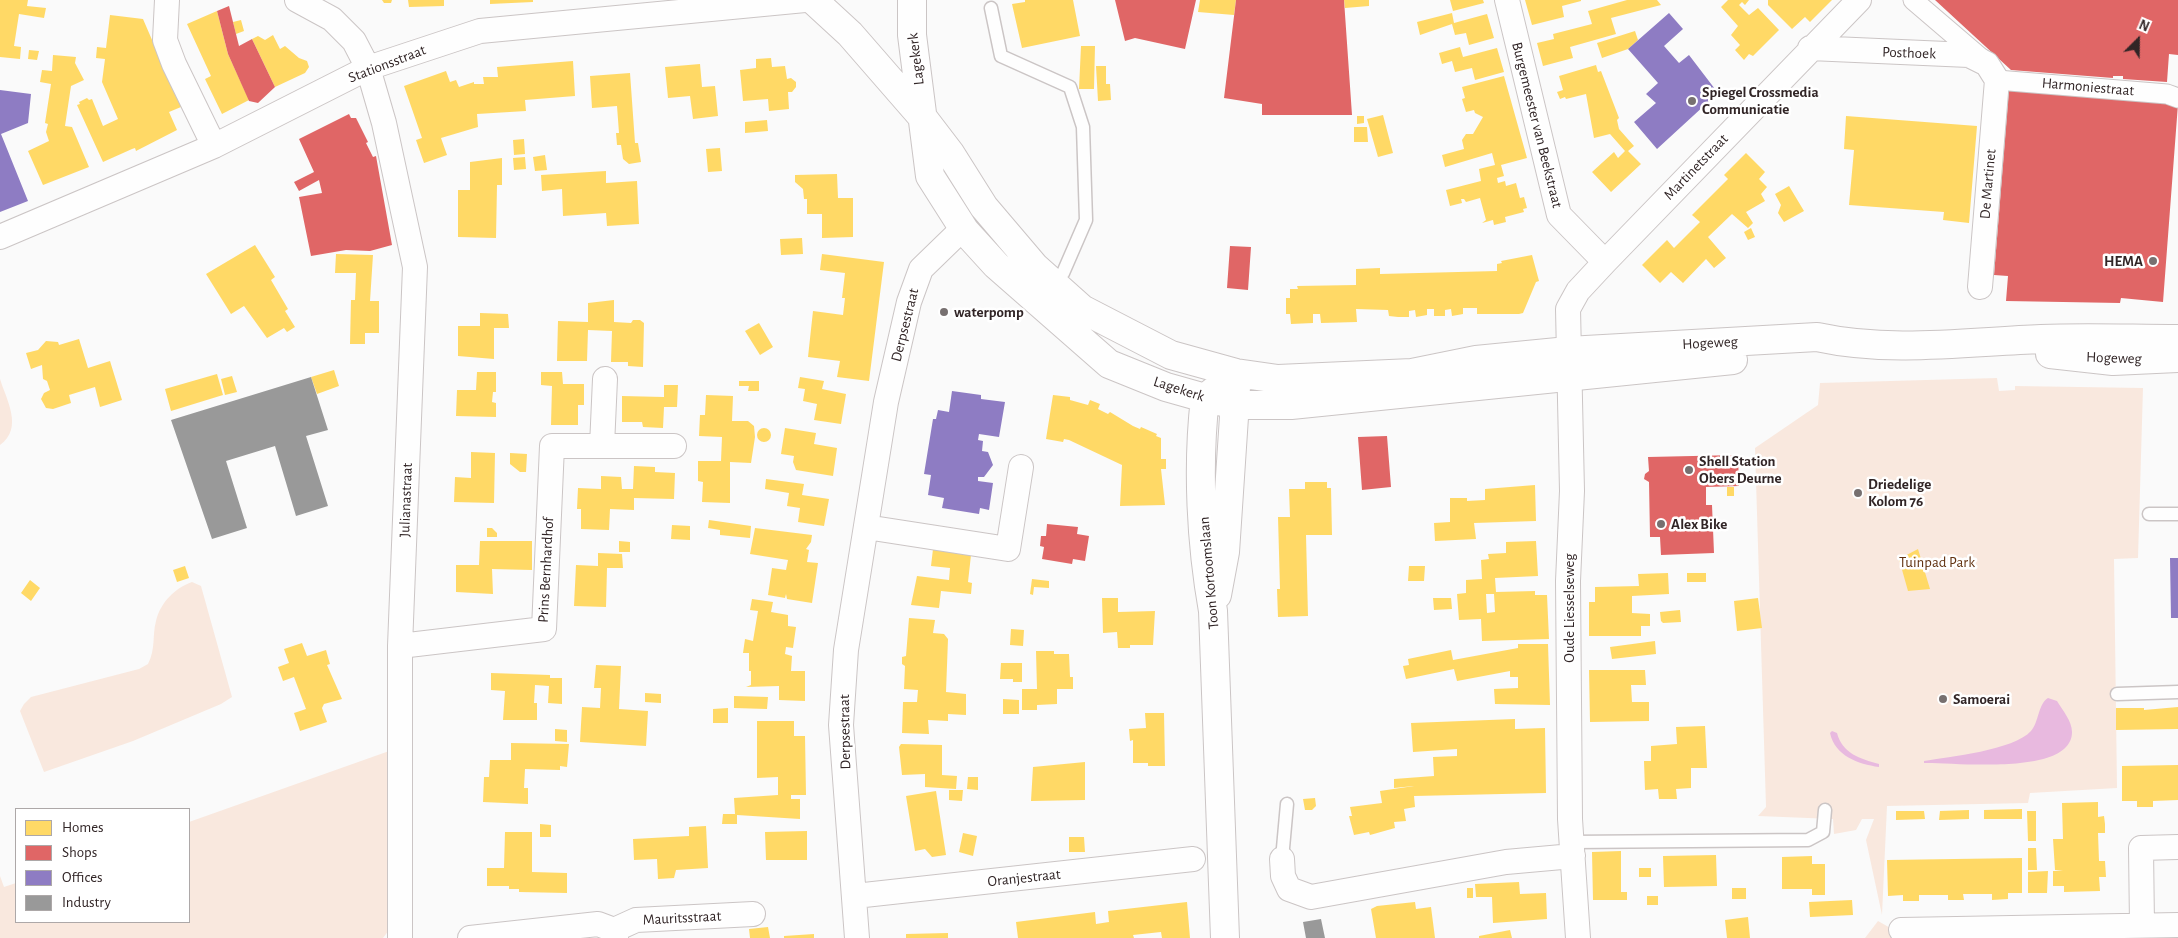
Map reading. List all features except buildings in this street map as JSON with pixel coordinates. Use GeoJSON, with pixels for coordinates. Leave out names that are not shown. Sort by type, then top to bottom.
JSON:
{"type":"FeatureCollection","features":[{"type":"Feature","properties":{"kind":"street"},"geometry":{"type":"LineString","coordinates":[[167,0],[165,40],[214,146]]}},
{"type":"Feature","properties":{"kind":"street","name":"Julianastraat"},"geometry":{"type":"LineString","coordinates":[[297,0],[332,19],[354,41],[368,68],[384,123],[416,267],[400,646],[400,938]]}},
{"type":"Feature","properties":{"kind":"street","name":"Stationsstraat"},"geometry":{"type":"LineString","coordinates":[[0,237],[214,146],[368,68],[480,31],[805,0]]}},
{"type":"Feature","properties":{"kind":"street"},"geometry":{"type":"LineString","coordinates":[[813,0],[850,34],[924,119]]}},
{"type":"Feature","properties":{"kind":"street","name":"Lagekerk"},"geometry":{"type":"LineString","coordinates":[[912,0],[912,35],[930,176],[964,231],[996,265],[1109,364],[1166,387],[1204,398],[1237,404],[1291,405],[1568,363]]}},
{"type":"Feature","properties":{"kind":"street","name":"Burgemeester van Beekstraat"},"geometry":{"type":"LineString","coordinates":[[1507,0],[1559,215],[1605,262]]}},
{"type":"Feature","properties":{"kind":"street","name":"Martinetstraat"},"geometry":{"type":"LineString","coordinates":[[1568,363],[1568,309],[1578,291],[1858,0]]}},
{"type":"Feature","properties":{"kind":"street"},"geometry":{"type":"LineString","coordinates":[[1913,0],[1992,72]]}},
{"type":"Feature","properties":{"kind":"street","name":"Posthoek"},"geometry":{"type":"LineString","coordinates":[[1810,48],[1969,55],[1992,72]]}},
{"type":"Feature","properties":{"kind":"street","name":"Harmoniestraat"},"geometry":{"type":"LineString","coordinates":[[1992,72],[2168,94],[2178,98]]}},
{"type":"Feature","properties":{"kind":"street","name":"De Martinet"},"geometry":{"type":"LineString","coordinates":[[1980,287],[1992,72]]}},
{"type":"Feature","properties":{"kind":"street","name":"Lagekerk"},"geometry":{"type":"LineString","coordinates":[[924,119],[950,154],[984,207],[1035,267],[1082,309],[1171,355],[1236,373],[1278,379],[1412,373],[1476,360],[1568,363]]}},
{"type":"Feature","properties":{"kind":"street","name":"Derpsestraat"},"geometry":{"type":"LineString","coordinates":[[857,938],[842,725],[846,650],[886,402],[909,302],[921,269],[954,237],[964,231]]}},
{"type":"Feature","properties":{"kind":"street","name":"Hogeweg"},"geometry":{"type":"LineString","coordinates":[[1568,363],[1817,337],[1851,344],[1962,344],[2042,339],[2178,339]]}},
{"type":"Feature","properties":{"kind":"street","name":"Hogeweg"},"geometry":{"type":"LineString","coordinates":[[1962,344],[2113,361],[2178,358]]}},
{"type":"Feature","properties":{"kind":"street","name":"Oude Liesselseweg"},"geometry":{"type":"LineString","coordinates":[[1568,363],[1572,491],[1568,581],[1573,849],[1578,938]]}},
{"type":"Feature","properties":{"kind":"street"},"geometry":{"type":"LineString","coordinates":[[1204,398],[1236,373]]}},
{"type":"Feature","properties":{"kind":"street","name":"Toon Kortoomslaan"},"geometry":{"type":"LineString","coordinates":[[1213,611],[1226,552],[1237,404],[1236,373]]}},
{"type":"Feature","properties":{"kind":"street"},"geometry":{"type":"LineString","coordinates":[[602,446],[605,379]]}},
{"type":"Feature","properties":{"kind":"street","name":"Toon Kortoomslaan"},"geometry":{"type":"LineString","coordinates":[[1204,398],[1201,449],[1205,568],[1213,611],[1225,938]]}},
{"type":"Feature","properties":{"kind":"street","name":"Prins Bernhardhof"},"geometry":{"type":"LineString","coordinates":[[400,646],[544,629],[552,446],[674,446]]}},
{"type":"Feature","properties":{"kind":"street"},"geometry":{"type":"LineString","coordinates":[[866,527],[1008,548],[1021,467]]}},
{"type":"Feature","properties":{"kind":"street"},"geometry":{"type":"LineString","coordinates":[[2142,925],[2141,848],[2178,848]]}},
{"type":"Feature","properties":{"kind":"street"},"geometry":{"type":"LineString","coordinates":[[1282,859],[1283,876],[1289,889],[1311,897],[1573,849]]}},
{"type":"Feature","properties":{"kind":"street","name":"Oranjestraat"},"geometry":{"type":"LineString","coordinates":[[855,896],[1193,859]]}},
{"type":"Feature","properties":{"kind":"street","name":"Mauritsstraat"},"geometry":{"type":"LineString","coordinates":[[470,938],[598,924],[615,934],[636,920],[753,914]]}},
{"type":"Feature","properties":{"kind":"street"},"geometry":{"type":"LineString","coordinates":[[1900,930],[2178,925]]}},
{"type":"Feature","properties":{"kind":"lane"},"geometry":{"type":"LineString","coordinates":[[991,8],[1000,56],[1070,87],[1084,127],[1086,220],[1063,273],[1054,285]]}},
{"type":"Feature","properties":{"kind":"lane"},"geometry":{"type":"LineString","coordinates":[[2149,514],[2178,514]]}},
{"type":"Feature","properties":{"kind":"lane"},"geometry":{"type":"LineString","coordinates":[[2117,694],[2178,692]]}},
{"type":"Feature","properties":{"kind":"lane"},"geometry":{"type":"LineString","coordinates":[[1282,859],[1287,804]]}},
{"type":"Feature","properties":{"kind":"lane"},"geometry":{"type":"LineString","coordinates":[[1573,849],[1808,840],[1823,832],[1825,810]]}},
{"type":"Feature","properties":{"kind":"green space","name":"Tuinpad Park"},"geometry":{"type":"Polygon","coordinates":[[[1997,378],[1999,391],[2015,390],[2015,386],[2143,388],[2138,558],[2114,559],[2117,788],[2030,793],[2028,803],[1887,806],[1882,915],[1866,840],[1874,819],[1862,819],[1856,830],[1834,834],[1833,819],[1758,816],[1766,807],[1755,448],[1818,405],[1820,383],[1997,378]]]}},
{"type":"Feature","properties":{"kind":"green space"},"geometry":{"type":"Polygon","coordinates":[[[0,379],[9,404],[12,422],[7,438],[0,445],[0,379]]]}},
{"type":"Feature","properties":{"kind":"green space"},"geometry":{"type":"Polygon","coordinates":[[[192,582],[201,586],[232,697],[221,704],[133,741],[44,772],[20,711],[24,704],[31,697],[139,669],[148,664],[152,653],[156,621],[161,608],[174,592],[192,582]]]}},
{"type":"Feature","properties":{"kind":"green space"},"geometry":{"type":"Polygon","coordinates":[[[392,750],[389,930],[383,938],[0,938],[0,876],[4,887],[15,883],[15,923],[190,923],[190,822],[392,750]]]}},
{"type":"Feature","properties":{"kind":"green space"},"geometry":{"type":"Polygon","coordinates":[[[1878,921],[1908,938],[1865,938],[1878,921]]]}},
{"type":"Feature","properties":{"kind":"shaded area"},"geometry":{"type":"Polygon","coordinates":[[[2048,698],[2057,701],[2072,728],[2067,746],[2053,756],[2008,764],[1924,763],[1924,761],[1996,748],[2023,738],[2034,727],[2042,704],[2048,698]]]}},
{"type":"Feature","properties":{"kind":"shaded area"},"geometry":{"type":"Polygon","coordinates":[[[1832,731],[1837,733],[1839,740],[1847,750],[1865,760],[1879,764],[1879,767],[1863,764],[1842,753],[1833,741],[1830,733],[1832,731]]]}},
{"type":"Feature","properties":{"kind":"place","name":"Spiegel Crossmedia Communicatie"},"geometry":{"type":"Point","coordinates":[1692,101]}},
{"type":"Feature","properties":{"kind":"place","name":"HEMA"},"geometry":{"type":"Point","coordinates":[2153,261]}},
{"type":"Feature","properties":{"kind":"place","name":"waterpomp"},"geometry":{"type":"Point","coordinates":[944,312]}},
{"type":"Feature","properties":{"kind":"place","name":"Shell Station Obers Deurne"},"geometry":{"type":"Point","coordinates":[1689,470]}},
{"type":"Feature","properties":{"kind":"place","name":"Driedelige Kolom 76"},"geometry":{"type":"Point","coordinates":[1858,493]}},
{"type":"Feature","properties":{"kind":"place","name":"Alex Bike"},"geometry":{"type":"Point","coordinates":[1661,524]}},
{"type":"Feature","properties":{"kind":"place","name":"Samoerai"},"geometry":{"type":"Point","coordinates":[1943,699]}}]}
